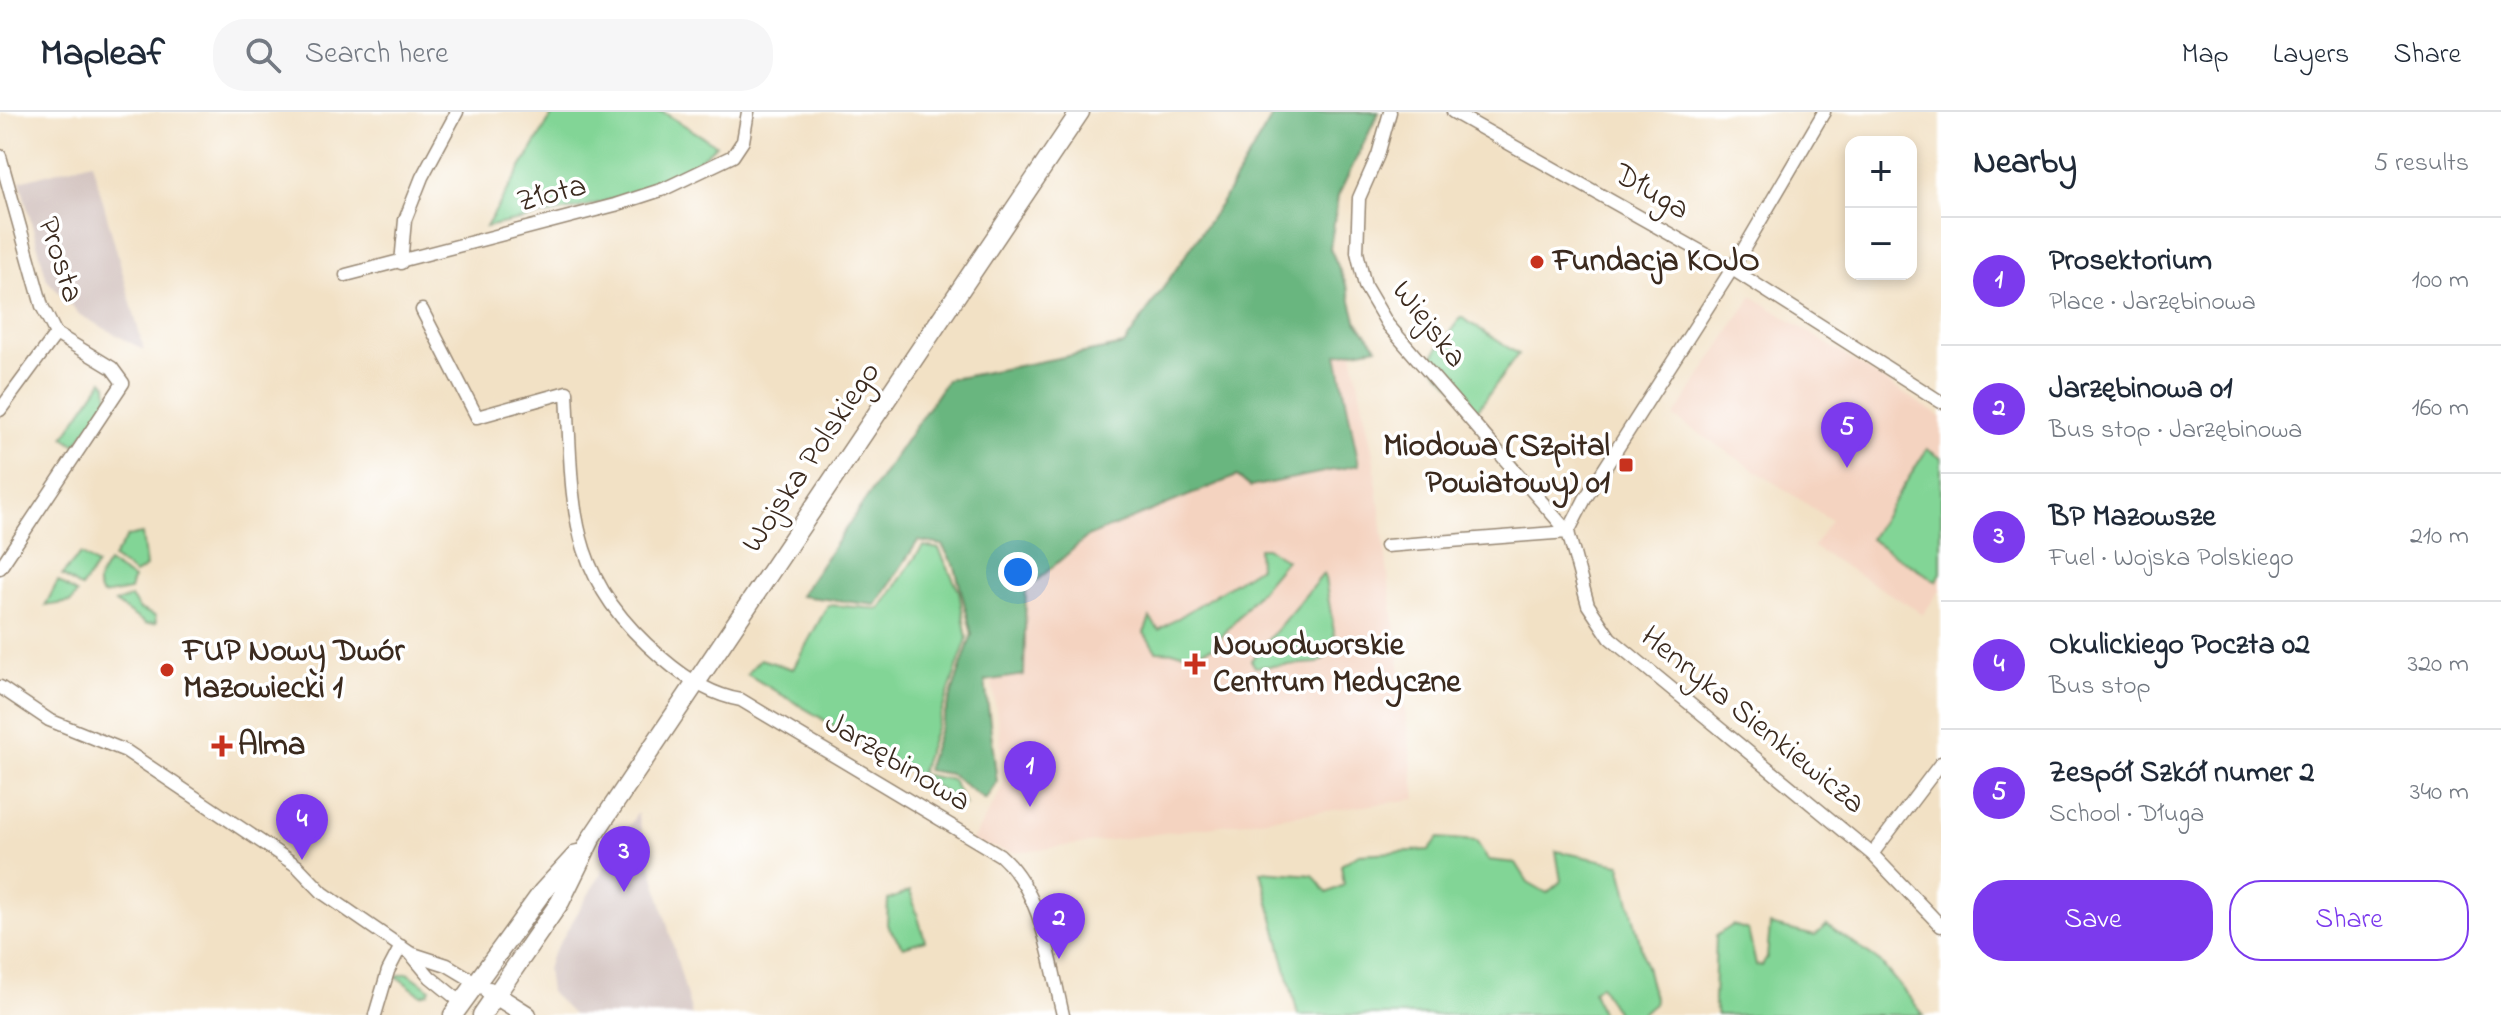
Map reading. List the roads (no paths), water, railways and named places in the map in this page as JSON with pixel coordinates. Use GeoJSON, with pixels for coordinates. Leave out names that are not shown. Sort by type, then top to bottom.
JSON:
{"type":"FeatureCollection","features":[{"type":"Feature","properties":{"kind":"main road","name":"Wojska Polskiego"},"geometry":{"type":"LineString","coordinates":[[458,1009],[543,891],[592,837],[1080,112]]}},
{"type":"Feature","properties":{"kind":"main road","name":"Wojska Polskiego"},"geometry":{"type":"LineString","coordinates":[[480,1015],[560,902],[592,837]]}},
{"type":"Feature","properties":{"kind":"main road"},"geometry":{"type":"LineString","coordinates":[[477,983],[527,1015]]}},
{"type":"Feature","properties":{"kind":"main road"},"geometry":{"type":"LineString","coordinates":[[458,1009],[480,1015]]}},
{"type":"Feature","properties":{"kind":"street"},"geometry":{"type":"LineString","coordinates":[[401,263],[405,220],[422,177],[457,112]]}},
{"type":"Feature","properties":{"kind":"street","name":"Złota"},"geometry":{"type":"LineString","coordinates":[[346,275],[615,205],[712,168],[728,160],[740,147],[748,112]]}},
{"type":"Feature","properties":{"kind":"street","name":"Wiejska"},"geometry":{"type":"LineString","coordinates":[[1390,112],[1378,155],[1359,198],[1357,252],[1365,286],[1388,325],[1568,532]]}},
{"type":"Feature","properties":{"kind":"street","name":"Długa"},"geometry":{"type":"LineString","coordinates":[[1453,112],[1732,269],[1941,402]]}},
{"type":"Feature","properties":{"kind":"street"},"geometry":{"type":"LineString","coordinates":[[1386,546],[1568,532],[1585,499],[1732,269],[1824,112]]}},
{"type":"Feature","properties":{"kind":"street","name":"Prosta"},"geometry":{"type":"LineString","coordinates":[[0,156],[42,306],[56,334]]}},
{"type":"Feature","properties":{"kind":"street","name":"Jarzębinowa"},"geometry":{"type":"LineString","coordinates":[[422,310],[477,417],[567,392],[573,514],[593,577],[627,628],[718,696],[741,700],[1000,855],[1014,867],[1026,884],[1035,909],[1063,1015]]}},
{"type":"Feature","properties":{"kind":"street"},"geometry":{"type":"LineString","coordinates":[[0,410],[56,334],[112,368],[123,383],[0,568]]}},
{"type":"Feature","properties":{"kind":"street","name":"Henryka Sienkiewicza"},"geometry":{"type":"LineString","coordinates":[[1568,532],[1588,605],[1610,638],[1872,854],[1941,926]]}},
{"type":"Feature","properties":{"kind":"street"},"geometry":{"type":"LineString","coordinates":[[0,687],[49,720],[126,751],[297,866],[323,893],[405,950],[458,1009]]}},
{"type":"Feature","properties":{"kind":"street"},"geometry":{"type":"LineString","coordinates":[[1872,854],[1941,763]]}},
{"type":"Feature","properties":{"kind":"street"},"geometry":{"type":"LineString","coordinates":[[405,950],[437,960],[477,983]]}},
{"type":"Feature","properties":{"kind":"street"},"geometry":{"type":"LineString","coordinates":[[375,1015],[388,971],[405,950]]}},
{"type":"Feature","properties":{"kind":"place","name":"Fundacja KOJO"},"geometry":{"type":"Point","coordinates":[1537,262]}},
{"type":"Feature","properties":{"kind":"place","name":"Miodowa (Szpital Powiatowy) 01"},"geometry":{"type":"Point","coordinates":[1626,465]}},
{"type":"Feature","properties":{"kind":"place","name":"Zespół Szkół numer 2"},"geometry":{"type":"Point","coordinates":[1847,468]}},
{"type":"Feature","properties":{"kind":"place","name":"Nowodworskie Centrum Medyczne"},"geometry":{"type":"Point","coordinates":[1195,664]}},
{"type":"Feature","properties":{"kind":"place","name":"FUP Nowy Dwór Mazowiecki 1"},"geometry":{"type":"Point","coordinates":[167,670]}},
{"type":"Feature","properties":{"kind":"place","name":"Alma"},"geometry":{"type":"Point","coordinates":[222,746]}},
{"type":"Feature","properties":{"kind":"place","name":"Prosektorium"},"geometry":{"type":"Point","coordinates":[1030,807]}},
{"type":"Feature","properties":{"kind":"place","name":"Okulickiego Poczta 02"},"geometry":{"type":"Point","coordinates":[302,860]}},
{"type":"Feature","properties":{"kind":"place","name":"BP Mazowsze"},"geometry":{"type":"Point","coordinates":[624,892]}},
{"type":"Feature","properties":{"kind":"place","name":"Jarzębinowa 01"},"geometry":{"type":"Point","coordinates":[1059,959]}}]}
